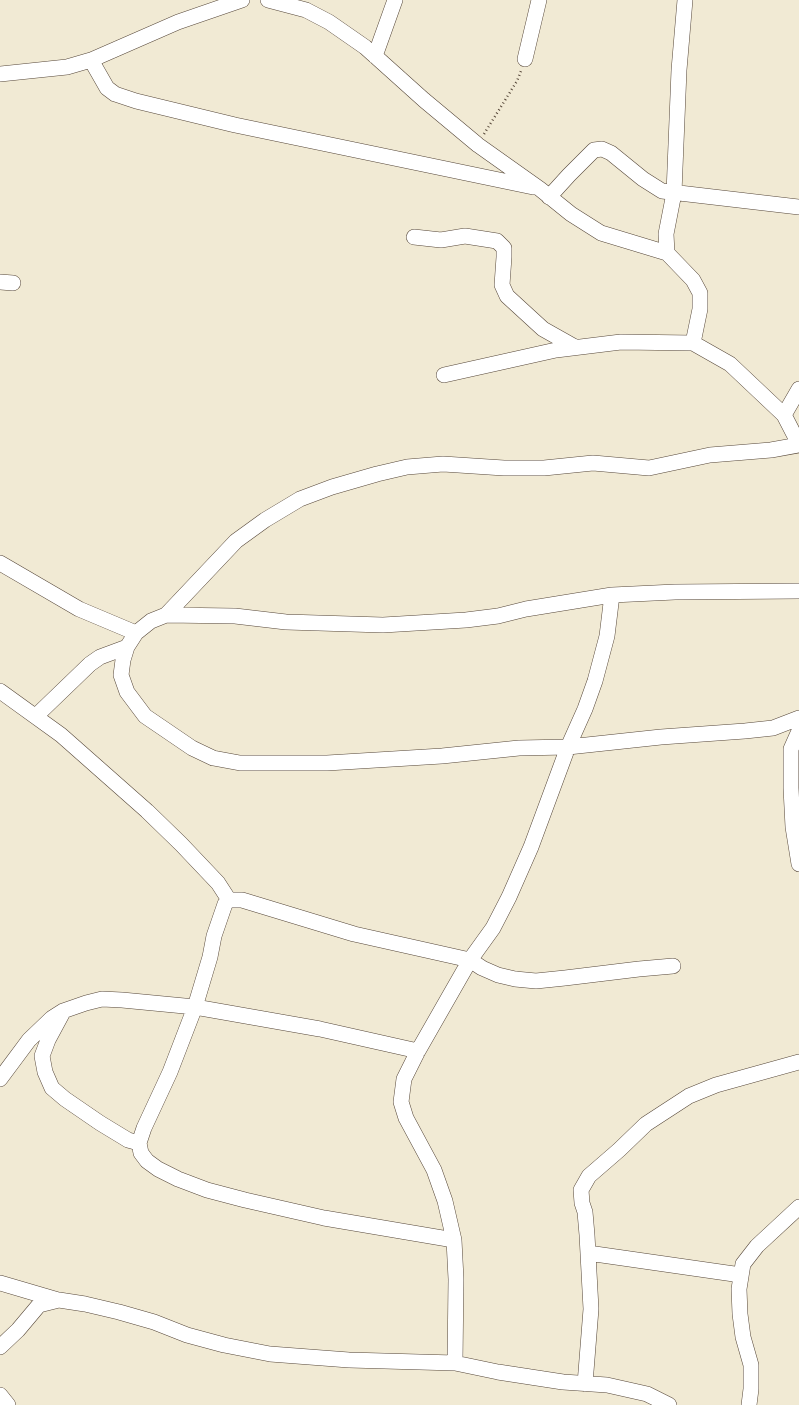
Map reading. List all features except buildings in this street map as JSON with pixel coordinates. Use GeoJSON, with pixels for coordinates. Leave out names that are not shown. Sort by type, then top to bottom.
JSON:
{"type":"FeatureCollection","features":[{"type":"Feature","properties":{"kind":"street"},"geometry":{"type":"LineString","coordinates":[[0,74],[67,67],[91,60],[160,28],[242,0]]}},
{"type":"Feature","properties":{"kind":"street"},"geometry":{"type":"LineString","coordinates":[[268,0],[306,10],[329,22],[365,47],[424,100],[478,144],[571,214],[602,233],[667,253],[693,280],[700,293],[700,309],[693,343]]}},
{"type":"Feature","properties":{"kind":"street"},"geometry":{"type":"LineString","coordinates":[[375,56],[395,0]]}},
{"type":"Feature","properties":{"kind":"street"},"geometry":{"type":"LineString","coordinates":[[525,59],[539,0]]}},
{"type":"Feature","properties":{"kind":"street"},"geometry":{"type":"LineString","coordinates":[[667,253],[666,234],[674,192],[679,70],[685,0]]}},
{"type":"Feature","properties":{"kind":"street"},"geometry":{"type":"LineString","coordinates":[[91,60],[107,88],[115,94],[136,101],[234,125],[545,193],[569,175],[594,150],[602,149],[620,159],[654,187],[662,191],[799,207]]}},
{"type":"Feature","properties":{"kind":"street"},"geometry":{"type":"LineString","coordinates":[[414,237],[441,240],[465,236],[497,241],[504,248],[502,285],[507,296],[543,329],[575,347]]}},
{"type":"Feature","properties":{"kind":"street"},"geometry":{"type":"LineString","coordinates":[[444,375],[575,347],[621,342],[693,343],[730,364],[784,415],[799,444],[771,450],[710,455],[649,468],[593,463],[544,468],[504,468],[443,464],[407,467],[332,487],[300,499],[265,520],[236,541],[166,615],[151,622],[136,633],[127,647],[121,675],[127,692],[145,716],[192,748],[213,758],[240,763],[327,762],[442,756],[519,748],[568,747],[661,737],[773,728],[799,718]]}},
{"type":"Feature","properties":{"kind":"street"},"geometry":{"type":"LineString","coordinates":[[784,415],[799,388]]}},
{"type":"Feature","properties":{"kind":"street"},"geometry":{"type":"LineString","coordinates":[[0,563],[80,609],[136,633]]}},
{"type":"Feature","properties":{"kind":"street"},"geometry":{"type":"LineString","coordinates":[[166,615],[235,616],[286,622],[383,625],[466,620],[498,616],[526,609],[612,595],[675,592],[711,593],[799,590]]}},
{"type":"Feature","properties":{"kind":"street"},"geometry":{"type":"LineString","coordinates":[[455,1363],[456,1279],[454,1240],[445,1201],[434,1170],[406,1118],[401,1102],[404,1079],[418,1051],[470,960],[493,928],[509,897],[531,847],[568,747],[585,709],[599,668],[607,636],[612,595]]}},
{"type":"Feature","properties":{"kind":"street"},"geometry":{"type":"LineString","coordinates":[[36,716],[90,664],[100,657],[127,647]]}},
{"type":"Feature","properties":{"kind":"street"},"geometry":{"type":"LineString","coordinates":[[0,691],[61,735],[164,827],[218,882],[230,900]]}},
{"type":"Feature","properties":{"kind":"street"},"geometry":{"type":"LineString","coordinates":[[799,731],[791,749],[793,827],[799,864]]}},
{"type":"Feature","properties":{"kind":"street"},"geometry":{"type":"LineString","coordinates":[[454,1240],[324,1218],[207,1190],[178,1179],[158,1168],[147,1160],[142,1153],[139,1143],[144,1128],[170,1072],[195,1007],[208,964],[214,936],[225,904],[230,900],[242,900],[354,934],[470,960],[482,968],[498,975],[536,980],[673,966]]}},
{"type":"Feature","properties":{"kind":"street"},"geometry":{"type":"LineString","coordinates":[[0,1079],[29,1040],[52,1018],[64,1011],[102,999],[195,1007],[320,1029],[418,1051]]}},
{"type":"Feature","properties":{"kind":"street"},"geometry":{"type":"LineString","coordinates":[[64,1011],[48,1040],[42,1056],[45,1072],[52,1088],[65,1099],[100,1123],[128,1140],[139,1143]]}},
{"type":"Feature","properties":{"kind":"street"},"geometry":{"type":"LineString","coordinates":[[585,1384],[590,1338],[590,1309],[585,1212],[582,1203],[581,1190],[590,1176],[646,1124],[689,1096],[716,1085],[799,1062]]}},
{"type":"Feature","properties":{"kind":"street"},"geometry":{"type":"LineString","coordinates":[[749,1405],[751,1365],[743,1337],[740,1314],[739,1289],[743,1264],[757,1246],[799,1207]]}},
{"type":"Feature","properties":{"kind":"street"},"geometry":{"type":"LineString","coordinates":[[588,1252],[741,1275]]}},
{"type":"Feature","properties":{"kind":"street"},"geometry":{"type":"LineString","coordinates":[[0,1282],[59,1300],[85,1304],[154,1322],[194,1337],[224,1345],[270,1354],[334,1359],[455,1363],[563,1382],[607,1385],[647,1394],[669,1405]]}},
{"type":"Feature","properties":{"kind":"street"},"geometry":{"type":"LineString","coordinates":[[0,1347],[18,1330],[39,1305],[59,1300]]}},
{"type":"Feature","properties":{"kind":"street"},"geometry":{"type":"LineString","coordinates":[[0,1395],[8,1405]]}},
{"type":"Feature","properties":{"kind":"path"},"geometry":{"type":"LineString","coordinates":[[478,144],[517,81],[525,59]]}}]}
